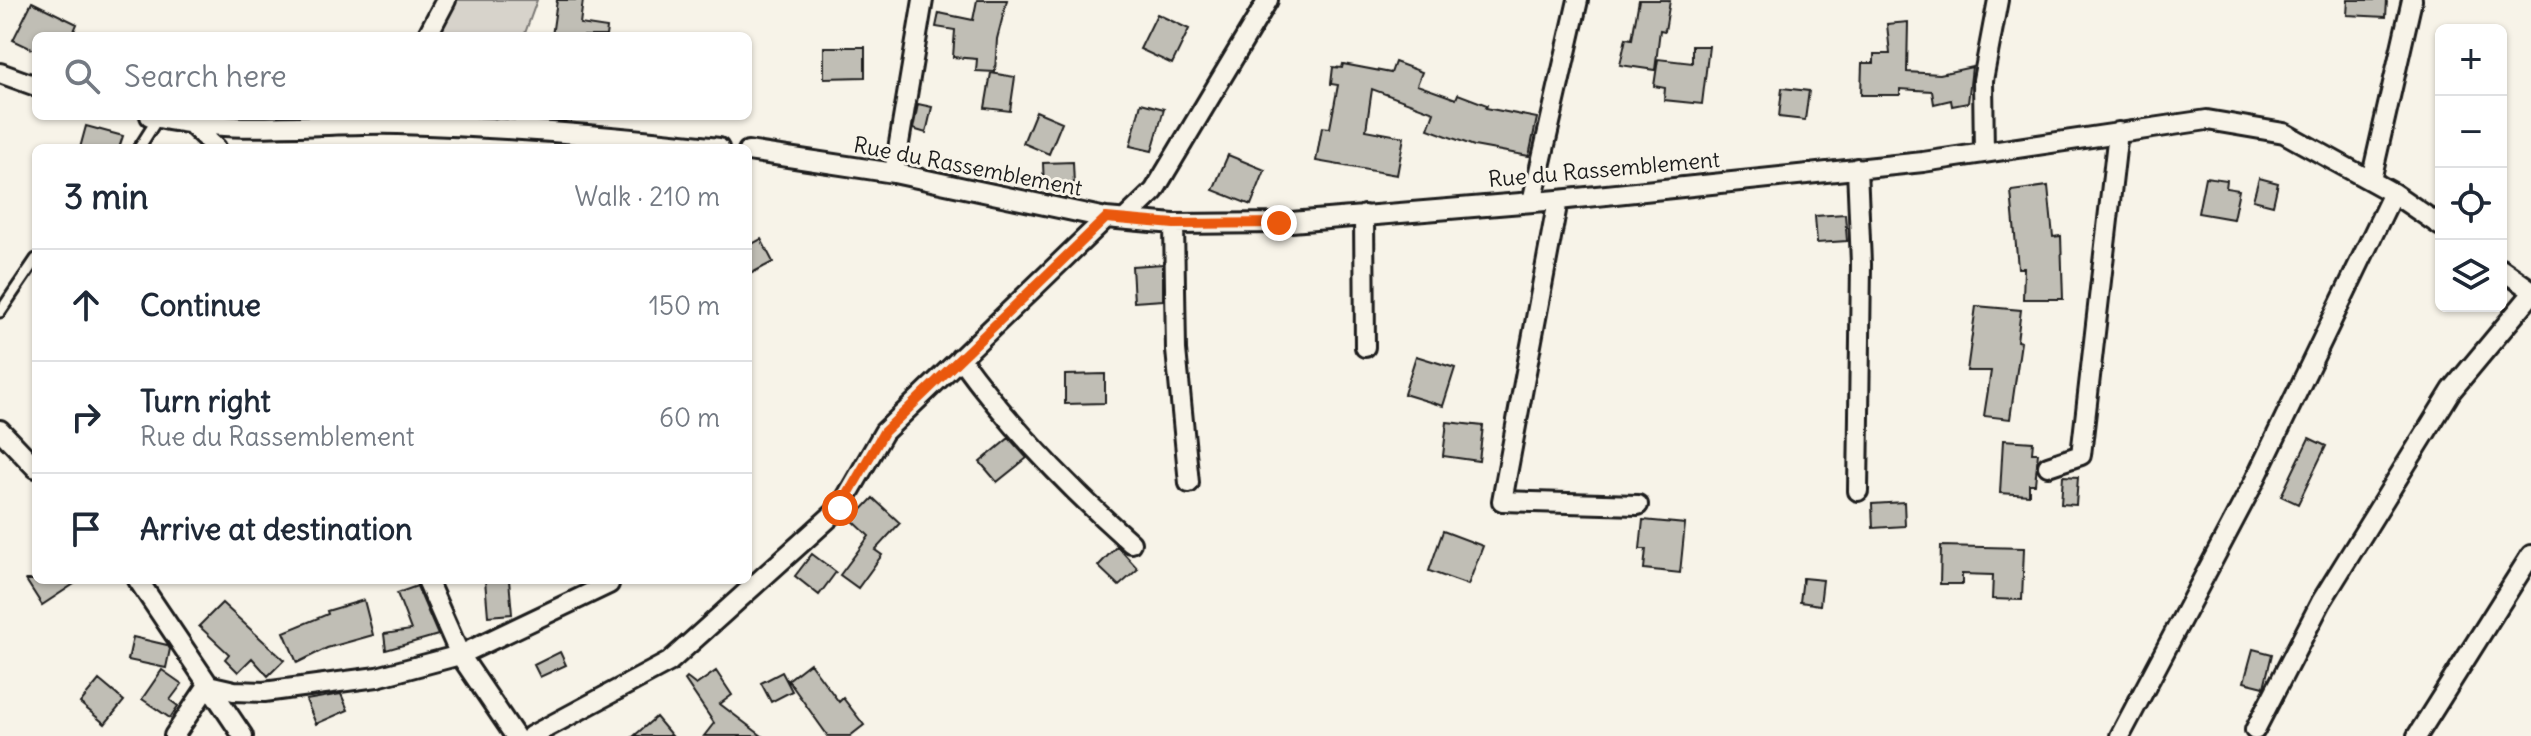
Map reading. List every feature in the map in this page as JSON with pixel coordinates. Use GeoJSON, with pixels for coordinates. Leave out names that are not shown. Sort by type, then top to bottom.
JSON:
{"type":"FeatureCollection","features":[{"type":"Feature","properties":{"kind":"street"},"geometry":{"type":"LineString","coordinates":[[429,32],[446,0]]}},
{"type":"Feature","properties":{"kind":"street"},"geometry":{"type":"LineString","coordinates":[[894,173],[923,0]]}},
{"type":"Feature","properties":{"kind":"street"},"geometry":{"type":"LineString","coordinates":[[1125,219],[1154,191],[1268,0]]}},
{"type":"Feature","properties":{"kind":"street"},"geometry":{"type":"LineString","coordinates":[[1532,202],[1578,0]]}},
{"type":"Feature","properties":{"kind":"street"},"geometry":{"type":"LineString","coordinates":[[1984,153],[1983,80],[1998,0]]}},
{"type":"Feature","properties":{"kind":"street"},"geometry":{"type":"LineString","coordinates":[[2371,180],[2412,0]]}},
{"type":"Feature","properties":{"kind":"street"},"geometry":{"type":"LineString","coordinates":[[0,73],[32,85]]}},
{"type":"Feature","properties":{"kind":"street"},"geometry":{"type":"LineString","coordinates":[[166,120],[194,127],[399,120],[684,144]]}},
{"type":"Feature","properties":{"kind":"street","name":"Rue du Rassemblement"},"geometry":{"type":"LineString","coordinates":[[752,152],[894,173],[1106,218],[1174,224],[1279,223],[1558,200],[1857,168],[2207,120],[2284,133],[2371,180],[2435,222]]}},
{"type":"Feature","properties":{"kind":"street"},"geometry":{"type":"LineString","coordinates":[[194,127],[212,144]]}},
{"type":"Feature","properties":{"kind":"street"},"geometry":{"type":"LineString","coordinates":[[2048,466],[2081,455],[2118,132]]}},
{"type":"Feature","properties":{"kind":"street"},"geometry":{"type":"LineString","coordinates":[[1857,168],[1861,264],[1858,491]]}},
{"type":"Feature","properties":{"kind":"street"},"geometry":{"type":"LineString","coordinates":[[2120,736],[2253,484],[2393,193]]}},
{"type":"Feature","properties":{"kind":"street"},"geometry":{"type":"LineString","coordinates":[[1558,200],[1502,501],[1638,505]]}},
{"type":"Feature","properties":{"kind":"street"},"geometry":{"type":"LineString","coordinates":[[1364,215],[1365,347]]}},
{"type":"Feature","properties":{"kind":"street"},"geometry":{"type":"LineString","coordinates":[[531,736],[669,662],[840,508],[884,432],[1106,218]]}},
{"type":"Feature","properties":{"kind":"street"},"geometry":{"type":"LineString","coordinates":[[1174,224],[1175,337],[1189,483]]}},
{"type":"Feature","properties":{"kind":"street"},"geometry":{"type":"LineString","coordinates":[[2255,730],[2321,602],[2452,390],[2531,293],[2507,274]]}},
{"type":"Feature","properties":{"kind":"street"},"geometry":{"type":"LineString","coordinates":[[960,358],[997,408],[1035,451],[1131,543]]}},
{"type":"Feature","properties":{"kind":"street"},"geometry":{"type":"LineString","coordinates":[[0,430],[32,464]]}},
{"type":"Feature","properties":{"kind":"street"},"geometry":{"type":"LineString","coordinates":[[2417,736],[2531,555]]}},
{"type":"Feature","properties":{"kind":"street"},"geometry":{"type":"LineString","coordinates":[[141,584],[243,736]]}},
{"type":"Feature","properties":{"kind":"street"},"geometry":{"type":"LineString","coordinates":[[429,584],[460,655],[515,736]]}},
{"type":"Feature","properties":{"kind":"street"},"geometry":{"type":"LineString","coordinates":[[208,685],[234,691],[264,692],[377,677],[460,655],[609,584]]}},
{"type":"Feature","properties":{"kind":"street"},"geometry":{"type":"LineString","coordinates":[[174,736],[208,685]]}},
{"type":"Feature","properties":{"kind":"lane"},"geometry":{"type":"LineString","coordinates":[[141,144],[153,120]]}},
{"type":"Feature","properties":{"kind":"lane"},"geometry":{"type":"LineString","coordinates":[[0,312],[32,265]]}},
{"type":"Feature","properties":{"kind":"shaded area"},"geometry":{"type":"Polygon","coordinates":[[[448,0],[537,0],[525,32],[435,32],[448,0]]]}},
{"type":"Feature","properties":{"kind":"building"},"geometry":{"type":"Polygon","coordinates":[[[557,0],[583,0],[580,24],[607,28],[606,32],[553,32],[557,0]]]}},
{"type":"Feature","properties":{"kind":"building"},"geometry":{"type":"Polygon","coordinates":[[[977,0],[1007,0],[997,39],[995,72],[976,71],[977,59],[953,57],[955,30],[936,27],[939,13],[973,20],[977,0]]]}},
{"type":"Feature","properties":{"kind":"building"},"geometry":{"type":"Polygon","coordinates":[[[1639,0],[1670,0],[1665,31],[1660,30],[1655,70],[1620,65],[1626,38],[1632,39],[1639,0]]]}},
{"type":"Feature","properties":{"kind":"building"},"geometry":{"type":"Polygon","coordinates":[[[2348,0],[2387,0],[2386,17],[2347,15],[2348,0]]]}},
{"type":"Feature","properties":{"kind":"building"},"geometry":{"type":"Polygon","coordinates":[[[32,2],[77,24],[74,32],[32,32],[32,49],[13,40],[32,2]]]}},
{"type":"Feature","properties":{"kind":"building"},"geometry":{"type":"Polygon","coordinates":[[[1157,14],[1189,29],[1172,64],[1140,49],[1157,14]]]}},
{"type":"Feature","properties":{"kind":"building"},"geometry":{"type":"Polygon","coordinates":[[[1908,22],[1907,72],[1940,74],[1972,67],[1968,103],[1952,106],[1951,100],[1934,104],[1932,91],[1900,89],[1900,95],[1861,95],[1862,63],[1874,63],[1874,54],[1890,54],[1887,24],[1908,22]]]}},
{"type":"Feature","properties":{"kind":"building"},"geometry":{"type":"Polygon","coordinates":[[[1692,46],[1709,46],[1702,104],[1664,100],[1665,88],[1654,86],[1658,59],[1692,63],[1692,46]]]}},
{"type":"Feature","properties":{"kind":"building"},"geometry":{"type":"Polygon","coordinates":[[[824,47],[865,47],[865,77],[824,78],[824,47]]]}},
{"type":"Feature","properties":{"kind":"building"},"geometry":{"type":"Polygon","coordinates":[[[1395,62],[1422,72],[1417,85],[1456,99],[1458,94],[1487,105],[1486,108],[1537,118],[1529,156],[1474,146],[1428,129],[1434,112],[1372,89],[1366,130],[1404,137],[1397,175],[1316,161],[1322,127],[1330,128],[1338,85],[1331,84],[1333,67],[1342,68],[1343,64],[1391,73],[1395,62]]]}},
{"type":"Feature","properties":{"kind":"building"},"geometry":{"type":"Polygon","coordinates":[[[991,73],[1015,77],[1010,111],[985,108],[991,73]]]}},
{"type":"Feature","properties":{"kind":"building"},"geometry":{"type":"Polygon","coordinates":[[[1782,88],[1809,91],[1805,120],[1779,117],[1782,88]]]}},
{"type":"Feature","properties":{"kind":"building"},"geometry":{"type":"Polygon","coordinates":[[[1141,103],[1164,109],[1152,151],[1130,146],[1141,103]]]}},
{"type":"Feature","properties":{"kind":"building"},"geometry":{"type":"Polygon","coordinates":[[[918,104],[932,107],[926,133],[913,129],[918,104]]]}},
{"type":"Feature","properties":{"kind":"building"},"geometry":{"type":"Polygon","coordinates":[[[1036,111],[1062,122],[1049,154],[1023,143],[1036,111]]]}},
{"type":"Feature","properties":{"kind":"building"},"geometry":{"type":"Polygon","coordinates":[[[86,126],[123,136],[120,144],[81,144],[86,126]]]}},
{"type":"Feature","properties":{"kind":"building"},"geometry":{"type":"Polygon","coordinates":[[[1228,155],[1265,170],[1251,205],[1213,190],[1228,155]]]}},
{"type":"Feature","properties":{"kind":"building"},"geometry":{"type":"Polygon","coordinates":[[[1073,162],[1074,185],[1044,186],[1043,163],[1073,162]]]}},
{"type":"Feature","properties":{"kind":"building"},"geometry":{"type":"Polygon","coordinates":[[[2205,177],[2227,180],[2226,188],[2239,190],[2233,219],[2198,213],[2205,177]]]}},
{"type":"Feature","properties":{"kind":"building"},"geometry":{"type":"Polygon","coordinates":[[[2259,178],[2278,183],[2273,205],[2253,200],[2259,178]]]}},
{"type":"Feature","properties":{"kind":"building"},"geometry":{"type":"Polygon","coordinates":[[[2048,186],[2053,237],[2061,236],[2063,299],[2023,299],[2024,268],[2018,268],[2011,191],[2048,186]]]}},
{"type":"Feature","properties":{"kind":"building"},"geometry":{"type":"Polygon","coordinates":[[[1845,214],[1847,241],[1817,243],[1815,216],[1845,214]]]}},
{"type":"Feature","properties":{"kind":"building"},"geometry":{"type":"Polygon","coordinates":[[[761,239],[773,262],[752,273],[752,244],[761,239]]]}},
{"type":"Feature","properties":{"kind":"building"},"geometry":{"type":"Polygon","coordinates":[[[1163,264],[1163,300],[1134,302],[1132,266],[1163,264]]]}},
{"type":"Feature","properties":{"kind":"building"},"geometry":{"type":"Polygon","coordinates":[[[1976,306],[2021,310],[2017,341],[2021,342],[2010,419],[1984,416],[1991,371],[1967,371],[1976,306]]]}},
{"type":"Feature","properties":{"kind":"building"},"geometry":{"type":"Polygon","coordinates":[[[1416,356],[1455,368],[1443,406],[1404,394],[1416,356]]]}},
{"type":"Feature","properties":{"kind":"building"},"geometry":{"type":"Polygon","coordinates":[[[1105,374],[1105,403],[1065,404],[1065,375],[1105,374]]]}},
{"type":"Feature","properties":{"kind":"building"},"geometry":{"type":"Polygon","coordinates":[[[1447,422],[1483,426],[1479,461],[1443,456],[1447,422]]]}},
{"type":"Feature","properties":{"kind":"building"},"geometry":{"type":"Polygon","coordinates":[[[1009,438],[1027,458],[997,482],[980,462],[1009,438]]]}},
{"type":"Feature","properties":{"kind":"building"},"geometry":{"type":"Polygon","coordinates":[[[2309,438],[2326,446],[2298,504],[2281,496],[2309,438]]]}},
{"type":"Feature","properties":{"kind":"building"},"geometry":{"type":"Polygon","coordinates":[[[2003,440],[2033,442],[2032,453],[2038,453],[2035,484],[2029,484],[2029,495],[2000,493],[2003,440]]]}},
{"type":"Feature","properties":{"kind":"building"},"geometry":{"type":"Polygon","coordinates":[[[2063,476],[2078,477],[2076,505],[2061,504],[2063,476]]]}},
{"type":"Feature","properties":{"kind":"building"},"geometry":{"type":"Polygon","coordinates":[[[873,498],[900,523],[875,550],[882,555],[858,588],[840,575],[869,536],[852,520],[873,498]]]}},
{"type":"Feature","properties":{"kind":"building"},"geometry":{"type":"Polygon","coordinates":[[[1904,502],[1905,526],[1873,528],[1872,504],[1904,502]]]}},
{"type":"Feature","properties":{"kind":"building"},"geometry":{"type":"Polygon","coordinates":[[[1643,520],[1685,524],[1680,573],[1644,569],[1646,549],[1640,549],[1643,520]]]}},
{"type":"Feature","properties":{"kind":"building"},"geometry":{"type":"Polygon","coordinates":[[[1443,531],[1483,546],[1468,585],[1429,571],[1443,531]]]}},
{"type":"Feature","properties":{"kind":"building"},"geometry":{"type":"Polygon","coordinates":[[[1117,546],[1138,569],[1119,586],[1098,566],[1117,546]]]}},
{"type":"Feature","properties":{"kind":"building"},"geometry":{"type":"Polygon","coordinates":[[[1941,546],[2024,548],[2022,600],[1992,599],[1993,575],[1962,574],[1962,584],[1940,584],[1941,546]]]}},
{"type":"Feature","properties":{"kind":"building"},"geometry":{"type":"Polygon","coordinates":[[[812,554],[836,572],[819,595],[795,576],[812,554]]]}},
{"type":"Feature","properties":{"kind":"building"},"geometry":{"type":"Polygon","coordinates":[[[1803,578],[1823,580],[1820,605],[1800,602],[1803,578]]]}},
{"type":"Feature","properties":{"kind":"building"},"geometry":{"type":"Polygon","coordinates":[[[26,580],[32,580],[32,584],[74,584],[42,605],[26,580]]]}},
{"type":"Feature","properties":{"kind":"building"},"geometry":{"type":"Polygon","coordinates":[[[485,584],[509,584],[512,614],[488,616],[485,584]]]}},
{"type":"Feature","properties":{"kind":"building"},"geometry":{"type":"Polygon","coordinates":[[[417,586],[438,635],[386,650],[384,634],[411,630],[397,593],[417,586]]]}},
{"type":"Feature","properties":{"kind":"building"},"geometry":{"type":"Polygon","coordinates":[[[364,600],[373,635],[327,648],[297,663],[284,632],[328,614],[327,611],[364,600]]]}},
{"type":"Feature","properties":{"kind":"building"},"geometry":{"type":"Polygon","coordinates":[[[222,603],[284,660],[268,676],[252,658],[238,672],[225,659],[229,654],[199,626],[222,603]]]}},
{"type":"Feature","properties":{"kind":"building"},"geometry":{"type":"Polygon","coordinates":[[[133,637],[167,645],[170,649],[166,668],[128,660],[133,637]]]}},
{"type":"Feature","properties":{"kind":"building"},"geometry":{"type":"Polygon","coordinates":[[[2253,649],[2272,654],[2264,687],[2244,682],[2253,649]]]}},
{"type":"Feature","properties":{"kind":"building"},"geometry":{"type":"Polygon","coordinates":[[[560,652],[566,665],[540,677],[534,665],[560,652]]]}},
{"type":"Feature","properties":{"kind":"building"},"geometry":{"type":"Polygon","coordinates":[[[810,663],[839,702],[843,698],[864,725],[850,736],[828,736],[788,680],[810,663]]]}},
{"type":"Feature","properties":{"kind":"building"},"geometry":{"type":"Polygon","coordinates":[[[162,670],[182,684],[170,700],[178,706],[170,718],[142,699],[162,670]]]}},
{"type":"Feature","properties":{"kind":"building"},"geometry":{"type":"Polygon","coordinates":[[[716,671],[732,695],[720,704],[762,736],[704,736],[714,723],[685,680],[687,678],[696,685],[716,671]]]}},
{"type":"Feature","properties":{"kind":"building"},"geometry":{"type":"Polygon","coordinates":[[[782,672],[792,691],[771,702],[761,683],[782,672]]]}},
{"type":"Feature","properties":{"kind":"building"},"geometry":{"type":"Polygon","coordinates":[[[99,680],[124,701],[105,724],[80,703],[99,680]]]}},
{"type":"Feature","properties":{"kind":"building"},"geometry":{"type":"Polygon","coordinates":[[[341,694],[348,710],[316,724],[306,700],[341,694]]]}},
{"type":"Feature","properties":{"kind":"building"},"geometry":{"type":"Polygon","coordinates":[[[656,717],[672,736],[634,736],[656,717]]]}},
{"type":"Feature","properties":{"kind":"route"},"geometry":{"type":"LineString","coordinates":[[840,508],[884,432],[1106,218],[1174,224],[1279,223]]}}]}
